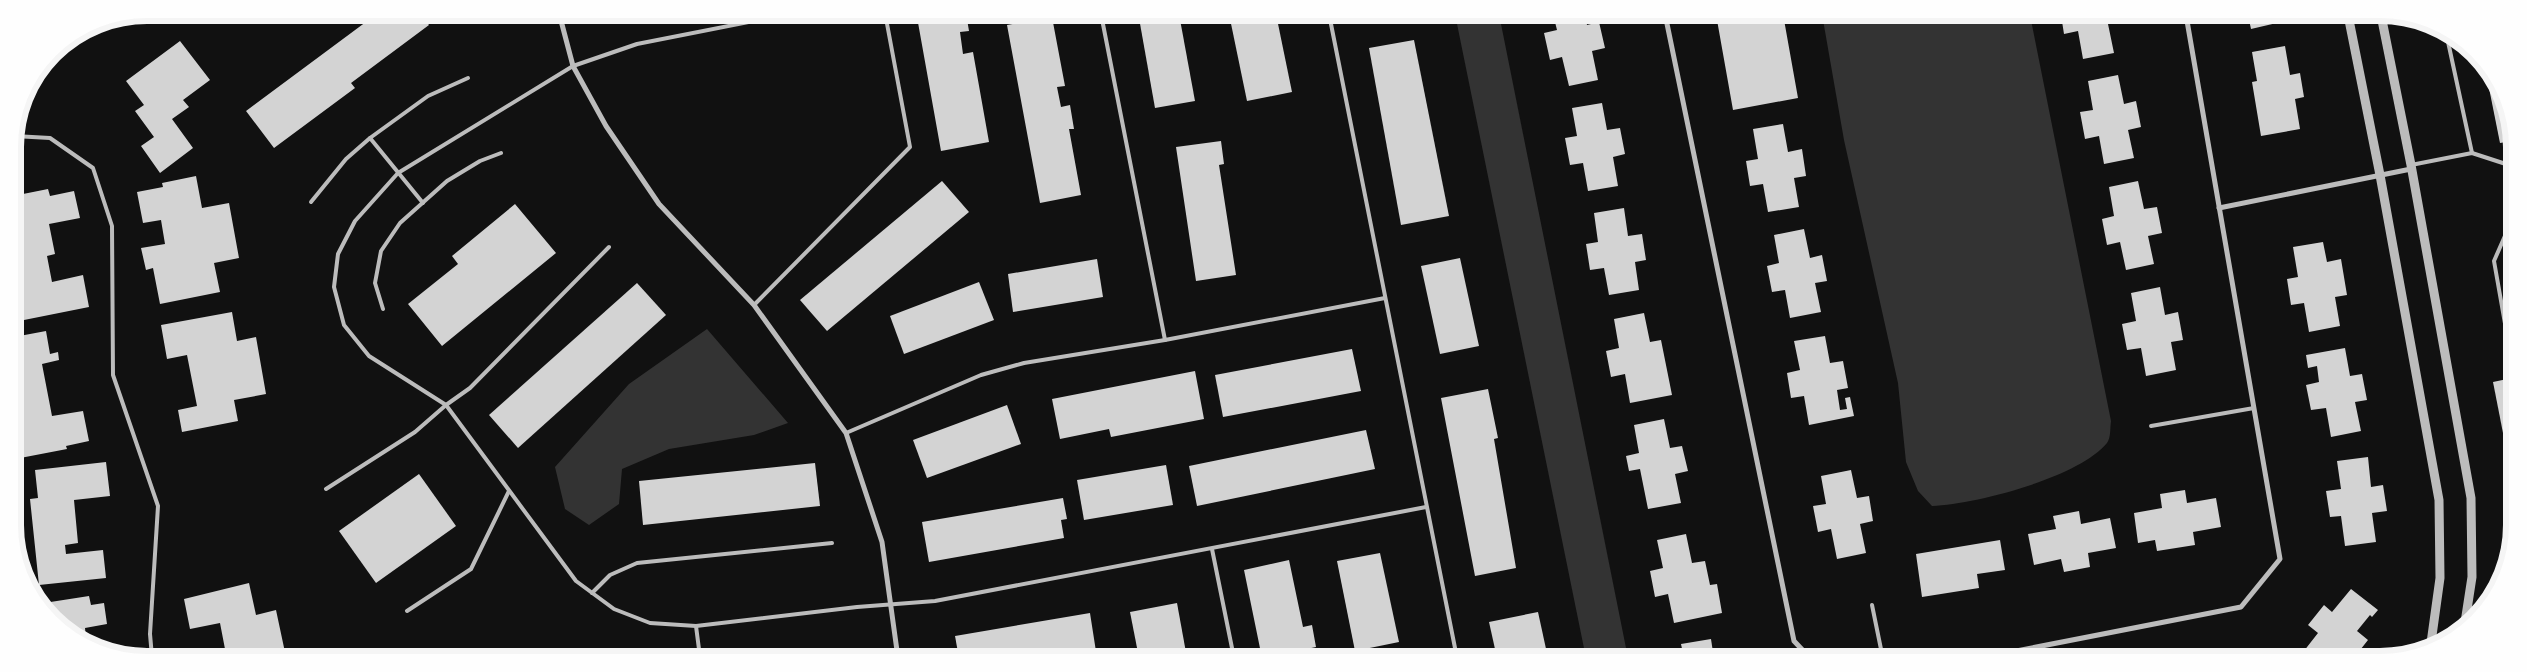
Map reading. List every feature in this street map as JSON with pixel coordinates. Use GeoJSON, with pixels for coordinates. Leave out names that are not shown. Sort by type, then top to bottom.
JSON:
{"type":"FeatureCollection","features":[{"type":"Feature","properties":{"kind":"street"},"geometry":{"type":"LineString","coordinates":[[1667,21],[1794,641],[1803,650]]}},
{"type":"Feature","properties":{"kind":"street"},"geometry":{"type":"LineString","coordinates":[[2020,650],[2241,607],[2280,559],[2187,21]]}},
{"type":"Feature","properties":{"kind":"street"},"geometry":{"type":"LineString","coordinates":[[2349,21],[2380,176],[2439,500],[2440,578],[2431,640]]}},
{"type":"Feature","properties":{"kind":"street"},"geometry":{"type":"LineString","coordinates":[[2382,21],[2411,167],[2471,498],[2472,577],[2466,617]]}},
{"type":"Feature","properties":{"kind":"street"},"geometry":{"type":"LineString","coordinates":[[561,22],[573,66],[606,126],[659,204],[754,306],[846,433],[882,542],[897,651]]}},
{"type":"Feature","properties":{"kind":"street"},"geometry":{"type":"LineString","coordinates":[[2219,208],[2380,176],[2411,167]]}},
{"type":"Feature","properties":{"kind":"lane"},"geometry":{"type":"LineString","coordinates":[[1330,21],[1455,650]]}},
{"type":"Feature","properties":{"kind":"lane"},"geometry":{"type":"LineString","coordinates":[[750,22],[637,44],[573,66],[398,173],[355,220],[338,254],[334,287],[344,325],[370,356],[446,405],[576,581],[614,609],[650,623],[696,626],[857,607],[891,606],[934,601],[1426,507]]}},
{"type":"Feature","properties":{"kind":"lane"},"geometry":{"type":"LineString","coordinates":[[754,306],[910,147],[887,22]]}},
{"type":"Feature","properties":{"kind":"lane"},"geometry":{"type":"LineString","coordinates":[[1102,22],[1165,340]]}},
{"type":"Feature","properties":{"kind":"lane"},"geometry":{"type":"LineString","coordinates":[[2449,42],[2472,153]]}},
{"type":"Feature","properties":{"kind":"lane"},"geometry":{"type":"LineString","coordinates":[[310,202],[346,159],[370,138],[428,96],[468,78]]}},
{"type":"Feature","properties":{"kind":"lane"},"geometry":{"type":"LineString","coordinates":[[22,136],[50,138],[93,168],[112,226],[113,374],[158,506],[150,634],[151,651]]}},
{"type":"Feature","properties":{"kind":"lane"},"geometry":{"type":"LineString","coordinates":[[370,138],[423,203]]}},
{"type":"Feature","properties":{"kind":"lane"},"geometry":{"type":"LineString","coordinates":[[384,309],[374,283],[381,251],[400,223],[447,181],[480,161],[501,153]]}},
{"type":"Feature","properties":{"kind":"lane"},"geometry":{"type":"LineString","coordinates":[[2411,167],[2472,153],[2506,164]]}},
{"type":"Feature","properties":{"kind":"lane"},"geometry":{"type":"LineString","coordinates":[[2506,233],[2494,260],[2506,329]]}},
{"type":"Feature","properties":{"kind":"lane"},"geometry":{"type":"LineString","coordinates":[[326,488],[415,432],[446,405],[470,388],[609,247]]}},
{"type":"Feature","properties":{"kind":"lane"},"geometry":{"type":"LineString","coordinates":[[846,433],[981,375],[1024,363],[1165,340],[1386,298]]}},
{"type":"Feature","properties":{"kind":"lane"},"geometry":{"type":"LineString","coordinates":[[2151,426],[2254,408]]}},
{"type":"Feature","properties":{"kind":"lane"},"geometry":{"type":"LineString","coordinates":[[406,611],[471,569],[509,491]]}},
{"type":"Feature","properties":{"kind":"lane"},"geometry":{"type":"LineString","coordinates":[[592,593],[610,575],[637,563],[832,543]]}},
{"type":"Feature","properties":{"kind":"lane"},"geometry":{"type":"LineString","coordinates":[[1212,549],[1232,651]]}},
{"type":"Feature","properties":{"kind":"lane"},"geometry":{"type":"LineString","coordinates":[[1872,605],[1881,650]]}},
{"type":"Feature","properties":{"kind":"lane"},"geometry":{"type":"LineString","coordinates":[[696,626],[699,651]]}},
{"type":"Feature","properties":{"kind":"shaded area"},"geometry":{"type":"Polygon","coordinates":[[[1457,21],[1500,21],[1626,650],[1584,650],[1457,21]]]}},
{"type":"Feature","properties":{"kind":"shaded area"},"geometry":{"type":"Polygon","coordinates":[[[1823,21],[2031,21],[2111,421],[2110,435],[2107,443],[2093,456],[2050,478],[2025,487],[1974,500],[1932,506],[1918,491],[1906,462],[1898,383],[1844,140],[1823,21]]]}},
{"type":"Feature","properties":{"kind":"shaded area"},"geometry":{"type":"Polygon","coordinates":[[[707,329],[788,423],[754,435],[669,449],[622,469],[619,504],[589,525],[565,509],[555,467],[629,384],[707,329]]]}},
{"type":"Feature","properties":{"kind":"building"},"geometry":{"type":"Polygon","coordinates":[[[1278,21],[1292,92],[1247,101],[1231,22],[1278,21]]]}},
{"type":"Feature","properties":{"kind":"building"},"geometry":{"type":"Polygon","coordinates":[[[1555,21],[1586,21],[1587,25],[1599,22],[1605,48],[1592,51],[1598,80],[1569,86],[1562,57],[1550,60],[1544,33],[1557,30],[1555,21]]]}},
{"type":"Feature","properties":{"kind":"building"},"geometry":{"type":"Polygon","coordinates":[[[1717,21],[1784,21],[1798,98],[1733,110],[1717,21]]]}},
{"type":"Feature","properties":{"kind":"building"},"geometry":{"type":"Polygon","coordinates":[[[2062,21],[2120,21],[2108,24],[2114,53],[2083,59],[2078,31],[2064,34],[2062,21]]]}},
{"type":"Feature","properties":{"kind":"building"},"geometry":{"type":"Polygon","coordinates":[[[2249,21],[2281,22],[2251,29],[2249,21]]]}},
{"type":"Feature","properties":{"kind":"building"},"geometry":{"type":"Polygon","coordinates":[[[366,22],[427,22],[429,25],[351,83],[355,88],[274,148],[246,111],[366,22]]]}},
{"type":"Feature","properties":{"kind":"building"},"geometry":{"type":"Polygon","coordinates":[[[918,22],[967,22],[969,31],[960,32],[963,54],[973,52],[989,142],[941,151],[918,22]]]}},
{"type":"Feature","properties":{"kind":"building"},"geometry":{"type":"Polygon","coordinates":[[[1026,22],[1053,22],[1065,86],[1057,87],[1061,107],[1070,105],[1074,129],[1069,129],[1081,195],[1040,203],[1007,25],[1026,22]]]}},
{"type":"Feature","properties":{"kind":"building"},"geometry":{"type":"Polygon","coordinates":[[[1140,22],[1180,22],[1195,101],[1155,108],[1140,22]]]}},
{"type":"Feature","properties":{"kind":"building"},"geometry":{"type":"Polygon","coordinates":[[[1414,40],[1449,216],[1401,225],[1369,48],[1414,40]]]}},
{"type":"Feature","properties":{"kind":"building"},"geometry":{"type":"Polygon","coordinates":[[[180,41],[210,80],[183,100],[189,107],[172,119],[193,148],[160,173],[141,146],[154,137],[135,111],[144,105],[126,81],[180,41]]]}},
{"type":"Feature","properties":{"kind":"building"},"geometry":{"type":"Polygon","coordinates":[[[2285,46],[2290,75],[2300,73],[2304,97],[2295,99],[2300,129],[2261,136],[2252,82],[2257,81],[2252,52],[2285,46]]]}},
{"type":"Feature","properties":{"kind":"building"},"geometry":{"type":"Polygon","coordinates":[[[2118,75],[2124,104],[2136,101],[2141,127],[2128,130],[2134,158],[2104,164],[2099,136],[2085,139],[2080,112],[2093,110],[2088,81],[2118,75]]]}},
{"type":"Feature","properties":{"kind":"building"},"geometry":{"type":"Polygon","coordinates":[[[2488,82],[2499,107],[2505,131],[2506,142],[2500,143],[2488,82]]]}},
{"type":"Feature","properties":{"kind":"building"},"geometry":{"type":"Polygon","coordinates":[[[1602,103],[1607,130],[1620,128],[1625,154],[1613,157],[1618,186],[1588,191],[1583,163],[1570,165],[1565,138],[1577,136],[1572,108],[1602,103]]]}},
{"type":"Feature","properties":{"kind":"building"},"geometry":{"type":"Polygon","coordinates":[[[1783,124],[1788,152],[1802,149],[1806,176],[1794,178],[1799,207],[1768,212],[1763,184],[1750,186],[1746,161],[1758,159],[1753,129],[1783,124]]]}},
{"type":"Feature","properties":{"kind":"building"},"geometry":{"type":"Polygon","coordinates":[[[1221,141],[1224,164],[1219,165],[1236,275],[1196,281],[1176,147],[1221,141]]]}},
{"type":"Feature","properties":{"kind":"building"},"geometry":{"type":"Polygon","coordinates":[[[196,176],[202,208],[229,203],[239,258],[214,263],[220,292],[160,304],[153,268],[146,270],[141,248],[165,244],[161,220],[143,223],[137,192],[163,187],[162,183],[196,176]]]}},
{"type":"Feature","properties":{"kind":"building"},"geometry":{"type":"Polygon","coordinates":[[[942,181],[969,212],[827,331],[800,300],[942,181]]]}},
{"type":"Feature","properties":{"kind":"building"},"geometry":{"type":"Polygon","coordinates":[[[2138,181],[2144,209],[2157,207],[2162,233],[2148,236],[2154,264],[2126,270],[2120,242],[2107,245],[2102,219],[2114,216],[2109,187],[2138,181]]]}},
{"type":"Feature","properties":{"kind":"building"},"geometry":{"type":"Polygon","coordinates":[[[48,189],[50,196],[74,191],[80,218],[49,224],[55,254],[47,256],[52,282],[83,275],[89,307],[22,320],[22,194],[48,189]]]}},
{"type":"Feature","properties":{"kind":"building"},"geometry":{"type":"Polygon","coordinates":[[[515,204],[556,253],[442,346],[408,304],[458,264],[452,256],[515,204]]]}},
{"type":"Feature","properties":{"kind":"building"},"geometry":{"type":"Polygon","coordinates":[[[1624,208],[1628,236],[1642,234],[1646,260],[1635,262],[1639,290],[1609,295],[1604,268],[1590,270],[1586,244],[1598,242],[1594,213],[1624,208]]]}},
{"type":"Feature","properties":{"kind":"building"},"geometry":{"type":"Polygon","coordinates":[[[1804,229],[1810,258],[1822,255],[1827,281],[1815,283],[1821,312],[1790,318],[1785,290],[1772,292],[1767,266],[1779,263],[1774,235],[1804,229]]]}},
{"type":"Feature","properties":{"kind":"building"},"geometry":{"type":"Polygon","coordinates":[[[2323,242],[2327,262],[2341,259],[2347,295],[2335,297],[2340,326],[2309,332],[2304,303],[2291,305],[2287,279],[2298,277],[2293,247],[2323,242]]]}},
{"type":"Feature","properties":{"kind":"building"},"geometry":{"type":"Polygon","coordinates":[[[1460,258],[1479,346],[1440,354],[1421,266],[1460,258]]]}},
{"type":"Feature","properties":{"kind":"building"},"geometry":{"type":"Polygon","coordinates":[[[1097,259],[1103,297],[1013,312],[1008,274],[1097,259]]]}},
{"type":"Feature","properties":{"kind":"building"},"geometry":{"type":"Polygon","coordinates":[[[979,282],[994,320],[904,354],[890,316],[979,282]]]}},
{"type":"Feature","properties":{"kind":"building"},"geometry":{"type":"Polygon","coordinates":[[[637,283],[666,315],[518,448],[489,415],[637,283]]]}},
{"type":"Feature","properties":{"kind":"building"},"geometry":{"type":"Polygon","coordinates":[[[2160,287],[2165,315],[2178,312],[2183,340],[2171,342],[2176,370],[2146,376],[2141,348],[2127,350],[2122,324],[2136,321],[2131,293],[2160,287]]]}},
{"type":"Feature","properties":{"kind":"building"},"geometry":{"type":"Polygon","coordinates":[[[232,312],[237,341],[256,337],[266,394],[234,400],[238,421],[182,432],[178,410],[197,406],[187,355],[167,359],[161,325],[232,312]]]}},
{"type":"Feature","properties":{"kind":"building"},"geometry":{"type":"Polygon","coordinates":[[[1644,313],[1650,342],[1661,340],[1672,395],[1630,403],[1625,374],[1611,377],[1606,351],[1619,348],[1614,319],[1644,313]]]}},
{"type":"Feature","properties":{"kind":"building"},"geometry":{"type":"Polygon","coordinates":[[[46,331],[50,354],[58,352],[59,360],[42,364],[52,416],[83,411],[89,441],[66,446],[67,449],[21,458],[21,336],[46,331]]]}},
{"type":"Feature","properties":{"kind":"building"},"geometry":{"type":"Polygon","coordinates":[[[1825,336],[1830,363],[1843,361],[1848,388],[1837,390],[1840,410],[1847,409],[1845,398],[1850,397],[1854,416],[1809,425],[1804,396],[1791,398],[1787,373],[1800,370],[1794,341],[1825,336]]]}},
{"type":"Feature","properties":{"kind":"building"},"geometry":{"type":"Polygon","coordinates":[[[2345,348],[2350,376],[2362,374],[2367,400],[2355,402],[2361,431],[2331,437],[2326,408],[2311,410],[2306,385],[2319,382],[2317,366],[2308,368],[2306,355],[2345,348]]]}},
{"type":"Feature","properties":{"kind":"building"},"geometry":{"type":"Polygon","coordinates":[[[1352,349],[1361,391],[1223,417],[1215,375],[1352,349]]]}},
{"type":"Feature","properties":{"kind":"building"},"geometry":{"type":"Polygon","coordinates":[[[1195,371],[1204,419],[1111,437],[1109,429],[1060,439],[1052,399],[1195,371]]]}},
{"type":"Feature","properties":{"kind":"building"},"geometry":{"type":"Polygon","coordinates":[[[2506,379],[2506,432],[2503,433],[2493,382],[2506,379]]]}},
{"type":"Feature","properties":{"kind":"building"},"geometry":{"type":"Polygon","coordinates":[[[1488,389],[1498,438],[1494,439],[1516,568],[1475,576],[1441,398],[1488,389]]]}},
{"type":"Feature","properties":{"kind":"building"},"geometry":{"type":"Polygon","coordinates":[[[1007,405],[1021,444],[927,478],[913,440],[1007,405]]]}},
{"type":"Feature","properties":{"kind":"building"},"geometry":{"type":"Polygon","coordinates":[[[1664,419],[1670,448],[1682,446],[1688,471],[1675,474],[1681,503],[1648,509],[1640,469],[1629,471],[1626,456],[1639,453],[1634,425],[1664,419]]]}},
{"type":"Feature","properties":{"kind":"building"},"geometry":{"type":"Polygon","coordinates":[[[1366,430],[1375,469],[1197,506],[1189,466],[1366,430]]]}},
{"type":"Feature","properties":{"kind":"building"},"geometry":{"type":"Polygon","coordinates":[[[2368,457],[2371,487],[2383,485],[2387,511],[2372,513],[2376,542],[2345,546],[2341,516],[2330,517],[2326,491],[2341,489],[2337,461],[2368,457]]]}},
{"type":"Feature","properties":{"kind":"building"},"geometry":{"type":"Polygon","coordinates":[[[106,462],[110,496],[74,500],[78,543],[65,545],[66,554],[103,550],[106,578],[39,585],[30,499],[38,498],[35,470],[106,462]]]}},
{"type":"Feature","properties":{"kind":"building"},"geometry":{"type":"Polygon","coordinates":[[[815,463],[820,506],[643,525],[639,481],[815,463]]]}},
{"type":"Feature","properties":{"kind":"building"},"geometry":{"type":"Polygon","coordinates":[[[1166,465],[1173,505],[1084,520],[1077,480],[1166,465]]]}},
{"type":"Feature","properties":{"kind":"building"},"geometry":{"type":"Polygon","coordinates":[[[1851,470],[1857,498],[1869,496],[1873,521],[1860,524],[1866,553],[1837,559],[1831,529],[1818,532],[1813,506],[1826,504],[1821,476],[1851,470]]]}},
{"type":"Feature","properties":{"kind":"building"},"geometry":{"type":"Polygon","coordinates":[[[419,474],[456,526],[376,583],[339,531],[419,474]]]}},
{"type":"Feature","properties":{"kind":"building"},"geometry":{"type":"Polygon","coordinates":[[[2185,490],[2187,503],[2216,498],[2221,527],[2193,532],[2195,545],[2157,551],[2155,540],[2138,543],[2134,513],[2162,508],[2160,494],[2185,490]]]}},
{"type":"Feature","properties":{"kind":"building"},"geometry":{"type":"Polygon","coordinates":[[[1063,498],[1067,519],[1061,520],[1064,538],[929,562],[922,522],[1063,498]]]}},
{"type":"Feature","properties":{"kind":"building"},"geometry":{"type":"Polygon","coordinates":[[[2079,511],[2081,524],[2110,518],[2116,548],[2088,553],[2090,567],[2064,572],[2061,559],[2034,565],[2028,534],[2056,529],[2053,516],[2079,511]]]}},
{"type":"Feature","properties":{"kind":"building"},"geometry":{"type":"Polygon","coordinates":[[[1686,534],[1692,563],[1705,561],[1710,585],[1717,584],[1722,613],[1674,623],[1668,594],[1655,597],[1650,571],[1663,568],[1657,540],[1686,534]]]}},
{"type":"Feature","properties":{"kind":"building"},"geometry":{"type":"Polygon","coordinates":[[[2000,540],[2005,570],[1977,574],[1979,588],[1922,597],[1916,554],[2000,540]]]}},
{"type":"Feature","properties":{"kind":"building"},"geometry":{"type":"Polygon","coordinates":[[[1380,553],[1399,642],[1355,650],[1337,561],[1380,553]]]}},
{"type":"Feature","properties":{"kind":"building"},"geometry":{"type":"Polygon","coordinates":[[[1289,560],[1303,627],[1312,625],[1316,647],[1302,650],[1260,651],[1244,570],[1289,560]]]}},
{"type":"Feature","properties":{"kind":"building"},"geometry":{"type":"Polygon","coordinates":[[[249,583],[256,615],[276,610],[285,651],[212,651],[225,649],[220,623],[190,629],[184,599],[249,583]]]}},
{"type":"Feature","properties":{"kind":"building"},"geometry":{"type":"Polygon","coordinates":[[[2351,589],[2378,610],[2372,617],[2370,615],[2357,631],[2368,640],[2360,650],[2305,650],[2318,633],[2308,625],[2324,605],[2332,612],[2351,589]]]}},
{"type":"Feature","properties":{"kind":"building"},"geometry":{"type":"Polygon","coordinates":[[[89,596],[91,605],[104,603],[107,624],[85,628],[86,635],[58,614],[48,602],[89,596]]]}},
{"type":"Feature","properties":{"kind":"building"},"geometry":{"type":"Polygon","coordinates":[[[1177,603],[1186,651],[1138,651],[1130,612],[1177,603]]]}},
{"type":"Feature","properties":{"kind":"building"},"geometry":{"type":"Polygon","coordinates":[[[1538,612],[1546,650],[1495,650],[1489,622],[1538,612]]]}},
{"type":"Feature","properties":{"kind":"building"},"geometry":{"type":"Polygon","coordinates":[[[1090,613],[1096,651],[958,651],[955,636],[1090,613]]]}},
{"type":"Feature","properties":{"kind":"building"},"geometry":{"type":"Polygon","coordinates":[[[1711,639],[1713,650],[1682,650],[1681,644],[1711,639]]]}}]}
